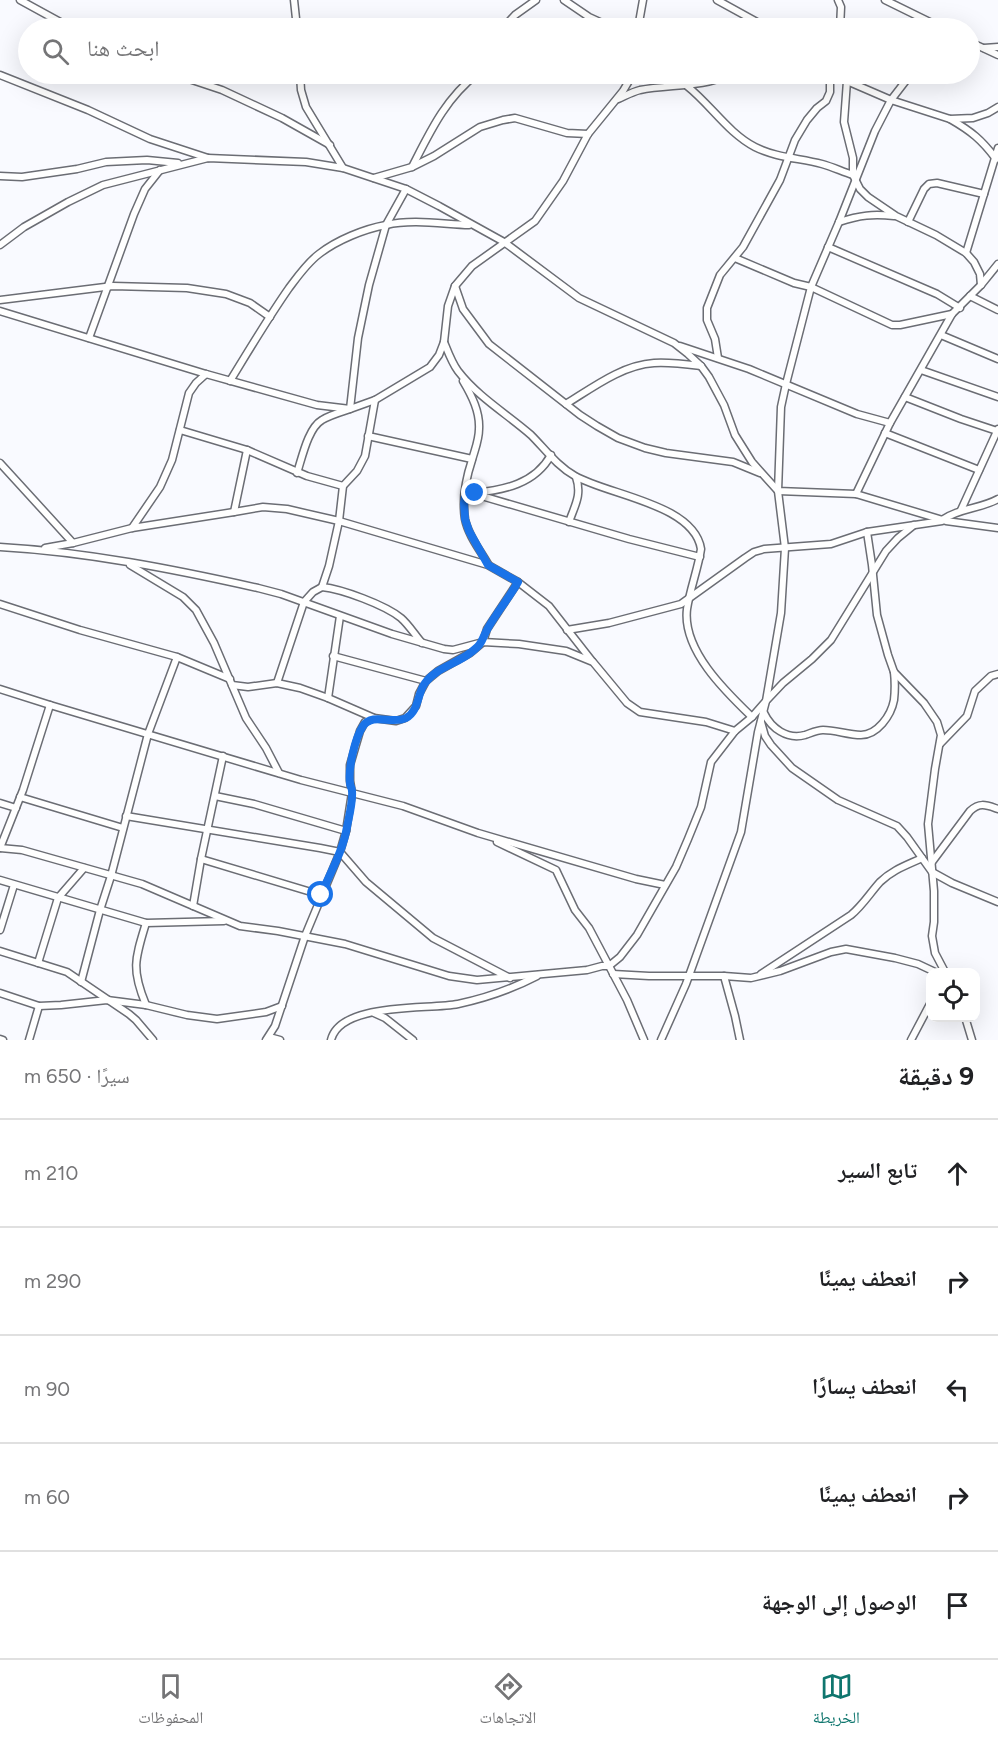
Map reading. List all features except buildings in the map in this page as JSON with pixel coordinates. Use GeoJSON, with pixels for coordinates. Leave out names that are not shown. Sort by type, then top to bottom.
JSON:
{"type":"FeatureCollection","features":[{"type":"Feature","properties":{"kind":"street"},"geometry":{"type":"LineString","coordinates":[[20,0],[53,18]]}},
{"type":"Feature","properties":{"kind":"street"},"geometry":{"type":"LineString","coordinates":[[294,0],[296,18]]}},
{"type":"Feature","properties":{"kind":"street"},"geometry":{"type":"LineString","coordinates":[[512,18],[536,0]]}},
{"type":"Feature","properties":{"kind":"street"},"geometry":{"type":"LineString","coordinates":[[564,0],[591,18]]}},
{"type":"Feature","properties":{"kind":"street"},"geometry":{"type":"LineString","coordinates":[[640,18],[643,0]]}},
{"type":"Feature","properties":{"kind":"street"},"geometry":{"type":"LineString","coordinates":[[717,0],[750,18]]}},
{"type":"Feature","properties":{"kind":"street"},"geometry":{"type":"LineString","coordinates":[[838,0],[841,7],[840,18]]}},
{"type":"Feature","properties":{"kind":"street"},"geometry":{"type":"LineString","coordinates":[[885,0],[922,18]]}},
{"type":"Feature","properties":{"kind":"street"},"geometry":{"type":"LineString","coordinates":[[980,47],[998,55]]}},
{"type":"Feature","properties":{"kind":"street"},"geometry":{"type":"LineString","coordinates":[[983,48],[998,47]]}},
{"type":"Feature","properties":{"kind":"street"},"geometry":{"type":"LineString","coordinates":[[0,75],[18,82]]}},
{"type":"Feature","properties":{"kind":"street"},"geometry":{"type":"LineString","coordinates":[[23,84],[88,110],[150,139],[208,158],[306,162],[343,168],[406,189],[504,242],[579,298],[674,343],[749,369],[857,414],[890,423]]}},
{"type":"Feature","properties":{"kind":"street"},"geometry":{"type":"LineString","coordinates":[[204,84],[282,118],[330,145]]}},
{"type":"Feature","properties":{"kind":"street"},"geometry":{"type":"LineString","coordinates":[[301,84],[306,107],[343,168]]}},
{"type":"Feature","properties":{"kind":"street"},"geometry":{"type":"LineString","coordinates":[[412,167],[428,135],[455,93],[465,84]]}},
{"type":"Feature","properties":{"kind":"street"},"geometry":{"type":"LineString","coordinates":[[297,472],[308,440],[320,420],[375,400],[430,367],[440,355],[444,342],[448,306],[455,286],[472,266],[535,221],[563,181],[588,134],[627,84]]}},
{"type":"Feature","properties":{"kind":"street"},"geometry":{"type":"LineString","coordinates":[[614,100],[639,90],[696,84]]}},
{"type":"Feature","properties":{"kind":"street"},"geometry":{"type":"LineString","coordinates":[[718,358],[715,339],[707,320],[707,308],[720,275],[744,247],[774,189],[795,140],[807,120],[826,101],[830,92],[830,84]]}},
{"type":"Feature","properties":{"kind":"street"},"geometry":{"type":"LineString","coordinates":[[847,84],[844,122],[853,158],[854,178],[860,189],[896,216],[936,235],[966,253],[980,274],[981,285]]}},
{"type":"Feature","properties":{"kind":"street"},"geometry":{"type":"LineString","coordinates":[[854,84],[891,100],[950,118],[971,131],[997,160]]}},
{"type":"Feature","properties":{"kind":"street"},"geometry":{"type":"LineString","coordinates":[[661,1040],[688,977],[741,832],[766,701],[781,613],[784,548],[778,491],[781,407],[786,384],[811,287],[875,131],[891,100],[903,84]]}},
{"type":"Feature","properties":{"kind":"street"},"geometry":{"type":"LineString","coordinates":[[687,86],[700,96],[741,138],[757,148],[788,159],[823,164],[854,178]]}},
{"type":"Feature","properties":{"kind":"street"},"geometry":{"type":"LineString","coordinates":[[950,118],[973,118],[998,107]]}},
{"type":"Feature","properties":{"kind":"street"},"geometry":{"type":"LineString","coordinates":[[374,178],[412,167],[480,128],[503,120],[515,118],[567,133],[588,134]]}},
{"type":"Feature","properties":{"kind":"street"},"geometry":{"type":"LineString","coordinates":[[966,253],[997,160],[998,148]]}},
{"type":"Feature","properties":{"kind":"street"},"geometry":{"type":"LineString","coordinates":[[0,245],[33,222],[104,185],[208,158]]}},
{"type":"Feature","properties":{"kind":"street"},"geometry":{"type":"LineString","coordinates":[[0,176],[22,177],[106,162],[147,160],[184,164]]}},
{"type":"Feature","properties":{"kind":"street"},"geometry":{"type":"LineString","coordinates":[[89,338],[106,287],[145,189],[161,170]]}},
{"type":"Feature","properties":{"kind":"street"},"geometry":{"type":"LineString","coordinates":[[908,222],[924,189],[929,184],[937,183],[984,194]]}},
{"type":"Feature","properties":{"kind":"street"},"geometry":{"type":"LineString","coordinates":[[350,409],[358,338],[369,285],[386,225],[406,189]]}},
{"type":"Feature","properties":{"kind":"street"},"geometry":{"type":"LineString","coordinates":[[839,222],[872,214],[896,216]]}},
{"type":"Feature","properties":{"kind":"street"},"geometry":{"type":"LineString","coordinates":[[230,381],[305,267],[320,254],[357,234],[386,225],[402,222],[472,225]]}},
{"type":"Feature","properties":{"kind":"street"},"geometry":{"type":"LineString","coordinates":[[828,247],[937,294],[960,308]]}},
{"type":"Feature","properties":{"kind":"street"},"geometry":{"type":"LineString","coordinates":[[735,258],[794,284],[811,287],[896,325],[952,314]]}},
{"type":"Feature","properties":{"kind":"street"},"geometry":{"type":"LineString","coordinates":[[856,494],[890,423],[952,314],[960,308],[998,264]]}},
{"type":"Feature","properties":{"kind":"street"},"geometry":{"type":"LineString","coordinates":[[455,286],[463,309],[489,344],[597,426],[618,438],[657,452],[733,462],[763,475]]}},
{"type":"Feature","properties":{"kind":"street"},"geometry":{"type":"LineString","coordinates":[[0,300],[106,287],[187,288],[225,294],[250,303],[270,317]]}},
{"type":"Feature","properties":{"kind":"street"},"geometry":{"type":"LineString","coordinates":[[970,296],[998,310]]}},
{"type":"Feature","properties":{"kind":"street"},"geometry":{"type":"LineString","coordinates":[[0,311],[230,381],[317,405],[350,409]]}},
{"type":"Feature","properties":{"kind":"street"},"geometry":{"type":"LineString","coordinates":[[941,335],[998,359]]}},
{"type":"Feature","properties":{"kind":"street"},"geometry":{"type":"LineString","coordinates":[[444,342],[477,409],[480,427],[478,442],[467,477],[465,519],[488,565]]}},
{"type":"Feature","properties":{"kind":"street"},"geometry":{"type":"LineString","coordinates":[[674,343],[701,366],[710,377],[735,435],[752,462],[778,491],[856,494],[944,520],[998,528]]}},
{"type":"Feature","properties":{"kind":"street"},"geometry":{"type":"LineString","coordinates":[[566,404],[611,377],[651,363],[701,366]]}},
{"type":"Feature","properties":{"kind":"street"},"geometry":{"type":"LineString","coordinates":[[457,370],[482,397],[530,435],[576,477],[659,507],[694,532],[700,541],[700,557],[687,609],[690,633],[707,669],[721,687],[752,717]]}},
{"type":"Feature","properties":{"kind":"street"},"geometry":{"type":"LineString","coordinates":[[921,370],[998,397]]}},
{"type":"Feature","properties":{"kind":"street"},"geometry":{"type":"LineString","coordinates":[[132,528],[160,487],[172,460],[189,393],[206,374]]}},
{"type":"Feature","properties":{"kind":"street"},"geometry":{"type":"LineString","coordinates":[[905,397],[961,419],[997,430],[961,510]]}},
{"type":"Feature","properties":{"kind":"street"},"geometry":{"type":"LineString","coordinates":[[277,683],[304,602],[313,592],[322,587],[339,521],[343,486],[357,471],[365,456],[375,400]]}},
{"type":"Feature","properties":{"kind":"street"},"geometry":{"type":"LineString","coordinates":[[180,430],[247,450],[297,472],[343,486]]}},
{"type":"Feature","properties":{"kind":"street"},"geometry":{"type":"LineString","coordinates":[[885,433],[979,471]]}},
{"type":"Feature","properties":{"kind":"street"},"geometry":{"type":"LineString","coordinates":[[368,436],[472,459]]}},
{"type":"Feature","properties":{"kind":"street"},"geometry":{"type":"LineString","coordinates":[[234,512],[247,450]]}},
{"type":"Feature","properties":{"kind":"street"},"geometry":{"type":"LineString","coordinates":[[467,495],[514,486],[538,472],[551,455]]}},
{"type":"Feature","properties":{"kind":"street"},"geometry":{"type":"LineString","coordinates":[[0,463],[73,543]]}},
{"type":"Feature","properties":{"kind":"street"},"geometry":{"type":"LineString","coordinates":[[569,522],[578,496],[579,487],[576,477]]}},
{"type":"Feature","properties":{"kind":"street"},"geometry":{"type":"LineString","coordinates":[[467,495],[700,557]]}},
{"type":"Feature","properties":{"kind":"street"},"geometry":{"type":"LineString","coordinates":[[567,630],[609,624],[673,607],[690,599],[754,552],[764,549],[831,544],[867,532],[944,520],[961,510],[998,499]]}},
{"type":"Feature","properties":{"kind":"street"},"geometry":{"type":"LineString","coordinates":[[38,549],[132,528],[263,507],[287,509],[339,521],[488,565],[518,582],[549,606],[627,703],[640,712],[706,722],[735,730]]}},
{"type":"Feature","properties":{"kind":"street"},"geometry":{"type":"LineString","coordinates":[[50,705],[20,797],[0,848],[22,850],[142,884],[227,921],[251,928],[305,936],[364,950],[448,976],[477,980],[511,978],[609,966],[620,957],[637,934],[676,867],[701,807],[711,762],[735,730],[752,717],[783,683],[831,640],[885,551],[914,525]]}},
{"type":"Feature","properties":{"kind":"street"},"geometry":{"type":"LineString","coordinates":[[763,712],[773,728],[793,735],[805,735],[824,730],[863,735],[873,732],[881,725],[892,707],[895,687],[894,672],[876,615],[867,532]]}},
{"type":"Feature","properties":{"kind":"street"},"geometry":{"type":"LineString","coordinates":[[0,547],[100,556],[258,588],[422,644],[453,650],[483,642],[545,647],[566,651],[593,662]]}},
{"type":"Feature","properties":{"kind":"street"},"geometry":{"type":"LineString","coordinates":[[124,561],[183,597],[196,610],[214,643],[246,718],[279,773]]}},
{"type":"Feature","properties":{"kind":"street"},"geometry":{"type":"LineString","coordinates":[[0,604],[80,630],[177,657],[231,682],[248,687],[277,683],[300,688],[374,718],[396,721],[405,718],[416,706],[426,681],[483,642],[487,629],[518,582]]}},
{"type":"Feature","properties":{"kind":"street"},"geometry":{"type":"LineString","coordinates":[[322,587],[363,599],[396,615],[422,644]]}},
{"type":"Feature","properties":{"kind":"street"},"geometry":{"type":"LineString","coordinates":[[328,698],[340,616]]}},
{"type":"Feature","properties":{"kind":"street"},"geometry":{"type":"LineString","coordinates":[[333,656],[426,681]]}},
{"type":"Feature","properties":{"kind":"street"},"geometry":{"type":"LineString","coordinates":[[81,982],[148,734],[177,657]]}},
{"type":"Feature","properties":{"kind":"street"},"geometry":{"type":"LineString","coordinates":[[894,672],[924,703],[941,735],[928,824],[934,891],[932,936],[935,953],[943,968]]}},
{"type":"Feature","properties":{"kind":"street"},"geometry":{"type":"LineString","coordinates":[[940,744],[967,716],[975,691],[991,676],[998,674]]}},
{"type":"Feature","properties":{"kind":"street"},"geometry":{"type":"LineString","coordinates":[[0,689],[301,780],[403,806],[478,833],[636,879],[665,885]]}},
{"type":"Feature","properties":{"kind":"street"},"geometry":{"type":"LineString","coordinates":[[279,1040],[268,1038],[275,1026],[305,936],[340,852],[352,793],[350,765],[357,739],[365,722],[374,718]]}},
{"type":"Feature","properties":{"kind":"street"},"geometry":{"type":"LineString","coordinates":[[761,721],[765,736],[771,746],[792,768],[838,800],[897,826],[932,872],[998,902]]}},
{"type":"Feature","properties":{"kind":"street"},"geometry":{"type":"LineString","coordinates":[[193,906],[223,756]]}},
{"type":"Feature","properties":{"kind":"street"},"geometry":{"type":"LineString","coordinates":[[215,796],[254,804],[346,831]]}},
{"type":"Feature","properties":{"kind":"street"},"geometry":{"type":"LineString","coordinates":[[20,797],[123,828]]}},
{"type":"Feature","properties":{"kind":"street"},"geometry":{"type":"LineString","coordinates":[[0,803],[16,808]]}},
{"type":"Feature","properties":{"kind":"street"},"geometry":{"type":"LineString","coordinates":[[932,863],[975,806],[982,804],[998,809]]}},
{"type":"Feature","properties":{"kind":"street"},"geometry":{"type":"LineString","coordinates":[[126,816],[340,852],[366,882],[433,938],[511,978]]}},
{"type":"Feature","properties":{"kind":"street"},"geometry":{"type":"LineString","coordinates":[[478,833],[556,870],[575,910],[589,928],[627,1000],[644,1040]]}},
{"type":"Feature","properties":{"kind":"street"},"geometry":{"type":"LineString","coordinates":[[756,977],[851,915],[893,871],[922,858]]}},
{"type":"Feature","properties":{"kind":"street"},"geometry":{"type":"LineString","coordinates":[[201,859],[321,895]]}},
{"type":"Feature","properties":{"kind":"street"},"geometry":{"type":"LineString","coordinates":[[38,963],[58,898],[84,868]]}},
{"type":"Feature","properties":{"kind":"street"},"geometry":{"type":"LineString","coordinates":[[0,880],[146,923],[227,921]]}},
{"type":"Feature","properties":{"kind":"street"},"geometry":{"type":"LineString","coordinates":[[0,930],[14,885]]}},
{"type":"Feature","properties":{"kind":"street"},"geometry":{"type":"LineString","coordinates":[[146,923],[135,959],[135,970],[146,1005]]}},
{"type":"Feature","properties":{"kind":"street"},"geometry":{"type":"LineString","coordinates":[[613,974],[756,977],[846,949],[895,958],[926,968]]}},
{"type":"Feature","properties":{"kind":"street"},"geometry":{"type":"LineString","coordinates":[[0,951],[67,972],[136,1020],[153,1040]]}},
{"type":"Feature","properties":{"kind":"street"},"geometry":{"type":"LineString","coordinates":[[330,1040],[333,1032],[342,1023],[358,1016],[388,1009],[457,1004],[494,995],[543,974]]}},
{"type":"Feature","properties":{"kind":"street"},"geometry":{"type":"LineString","coordinates":[[724,976],[740,1040]]}},
{"type":"Feature","properties":{"kind":"street"},"geometry":{"type":"LineString","coordinates":[[1,996],[39,1006],[107,1000],[146,1005],[187,1016],[217,1019],[266,1012],[282,1006]]}},
{"type":"Feature","properties":{"kind":"street"},"geometry":{"type":"LineString","coordinates":[[29,1040],[39,1006]]}},
{"type":"Feature","properties":{"kind":"street"},"geometry":{"type":"LineString","coordinates":[[911,1040],[926,1012]]}},
{"type":"Feature","properties":{"kind":"street"},"geometry":{"type":"LineString","coordinates":[[373,1013],[385,1018],[413,1040]]}},
{"type":"Feature","properties":{"kind":"street"},"geometry":{"type":"LineString","coordinates":[[967,1022],[972,1040]]}},
{"type":"Feature","properties":{"kind":"route"},"geometry":{"type":"LineString","coordinates":[[321,895],[340,852],[346,831],[352,793],[350,765],[357,739],[365,722],[374,718],[396,721],[411,713],[426,681],[483,642],[487,629],[518,582],[488,565],[469,531],[465,519],[464,503],[468,492],[475,493]]}}]}
